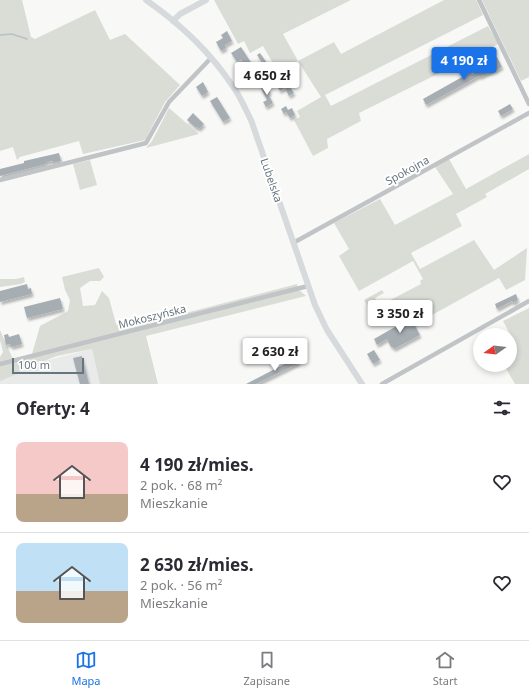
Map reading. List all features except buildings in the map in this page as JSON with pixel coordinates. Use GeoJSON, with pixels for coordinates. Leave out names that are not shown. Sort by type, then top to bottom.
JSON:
{"type":"FeatureCollection","features":[{"type":"Feature","properties":{"kind":"main road","name":"Lubelska"},"geometry":{"type":"LineString","coordinates":[[146,0],[173,21],[211,58],[233,86],[251,120],[315,305],[327,330],[362,384]]}},
{"type":"Feature","properties":{"kind":"main road"},"geometry":{"type":"LineString","coordinates":[[173,21],[180,14],[206,0]]}},
{"type":"Feature","properties":{"kind":"street"},"geometry":{"type":"LineString","coordinates":[[479,0],[529,104]]}},
{"type":"Feature","properties":{"kind":"street"},"geometry":{"type":"LineString","coordinates":[[0,180],[146,143],[169,102],[211,58]]}},
{"type":"Feature","properties":{"kind":"street","name":"Spokojna"},"geometry":{"type":"LineString","coordinates":[[293,243],[529,113]]}},
{"type":"Feature","properties":{"kind":"street","name":"Mokoszyńska"},"geometry":{"type":"LineString","coordinates":[[0,364],[308,286]]}},
{"type":"Feature","properties":{"kind":"street"},"geometry":{"type":"LineString","coordinates":[[382,384],[529,301]]}},
{"type":"Feature","properties":{"kind":"shaded area"},"geometry":{"type":"Polygon","coordinates":[[[0,0],[22,0],[31,37],[35,39],[95,10],[110,40],[125,34],[180,85],[165,102],[145,140],[83,154],[79,141],[20,157],[17,160],[13,147],[0,151],[0,0]]]}},
{"type":"Feature","properties":{"kind":"shaded area"},"geometry":{"type":"Polygon","coordinates":[[[214,0],[351,0],[283,34],[298,61],[278,72],[263,46],[250,53],[244,41],[238,44],[214,0]]]}},
{"type":"Feature","properties":{"kind":"shaded area"},"geometry":{"type":"Polygon","coordinates":[[[444,0],[476,0],[483,15],[325,95],[331,106],[488,26],[498,44],[359,113],[361,121],[327,139],[328,148],[313,156],[294,120],[300,117],[297,111],[321,97],[298,61],[334,42],[341,54],[444,0]]]}},
{"type":"Feature","properties":{"kind":"shaded area"},"geometry":{"type":"Polygon","coordinates":[[[482,0],[529,0],[529,77],[521,81],[482,0]]]}},
{"type":"Feature","properties":{"kind":"shaded area"},"geometry":{"type":"Polygon","coordinates":[[[169,108],[199,134],[146,148],[152,141],[169,108]]]}},
{"type":"Feature","properties":{"kind":"shaded area"},"geometry":{"type":"Polygon","coordinates":[[[529,154],[529,169],[485,194],[487,197],[456,214],[462,226],[411,253],[420,269],[474,240],[494,270],[527,248],[525,280],[506,290],[499,278],[432,315],[423,300],[378,324],[364,300],[382,290],[384,293],[375,298],[379,306],[421,284],[420,281],[423,279],[413,261],[359,291],[339,256],[349,249],[334,223],[380,199],[395,225],[453,194],[435,167],[449,159],[466,189],[529,154]]]}},
{"type":"Feature","properties":{"kind":"shaded area"},"geometry":{"type":"Polygon","coordinates":[[[90,160],[97,185],[80,190],[73,164],[90,160]]]}},
{"type":"Feature","properties":{"kind":"shaded area"},"geometry":{"type":"Polygon","coordinates":[[[99,268],[104,277],[100,281],[90,281],[80,288],[83,306],[95,305],[102,291],[109,298],[116,324],[124,329],[297,284],[298,289],[306,296],[146,336],[158,384],[100,384],[92,349],[35,362],[17,374],[0,381],[0,357],[3,352],[0,340],[0,330],[13,359],[32,354],[40,326],[68,311],[70,300],[65,290],[62,277],[99,268]]]}},
{"type":"Feature","properties":{"kind":"shaded area"},"geometry":{"type":"Polygon","coordinates":[[[24,277],[25,282],[21,284],[0,287],[0,279],[16,279],[24,277]]]}},
{"type":"Feature","properties":{"kind":"shaded area"},"geometry":{"type":"Polygon","coordinates":[[[529,308],[529,384],[515,384],[508,372],[517,372],[517,328],[507,328],[503,321],[529,308]]]}},
{"type":"Feature","properties":{"kind":"shaded area"},"geometry":{"type":"Polygon","coordinates":[[[92,349],[100,384],[0,384],[0,372],[92,349]]]}},
{"type":"Feature","properties":{"kind":"waterway"},"geometry":{"type":"LineString","coordinates":[[0,35],[12,34],[27,39]]}}]}
